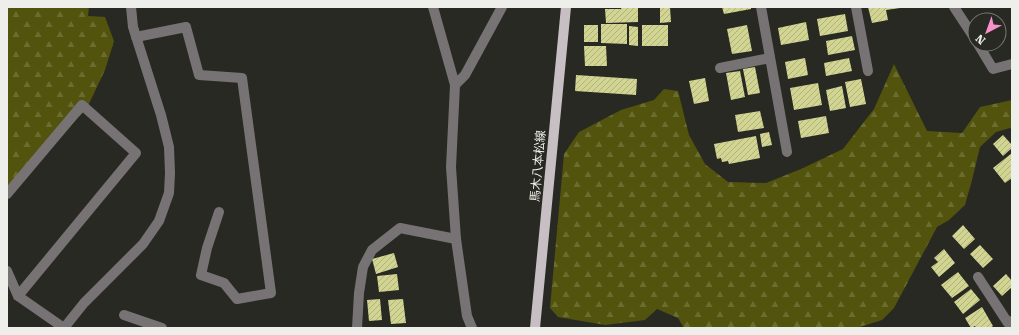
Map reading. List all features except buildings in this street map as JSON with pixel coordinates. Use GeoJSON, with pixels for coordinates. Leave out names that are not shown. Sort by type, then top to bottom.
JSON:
{"type":"FeatureCollection","features":[{"type":"Feature","properties":{"kind":"main road","name":"馬木八本松線"},"geometry":{"type":"LineString","coordinates":[[536,328],[566,7]]}},
{"type":"Feature","properties":{"kind":"street"},"geometry":{"type":"LineString","coordinates":[[7,271],[18,296],[64,328],[84,303],[143,244],[159,221],[169,193],[169,147],[161,115],[133,27],[131,7]]}},
{"type":"Feature","properties":{"kind":"street"},"geometry":{"type":"LineString","coordinates":[[433,7],[456,85],[451,167],[456,239],[467,316],[472,328]]}},
{"type":"Feature","properties":{"kind":"street"},"geometry":{"type":"LineString","coordinates":[[456,85],[465,75],[502,7]]}},
{"type":"Feature","properties":{"kind":"street"},"geometry":{"type":"LineString","coordinates":[[761,7],[788,152]]}},
{"type":"Feature","properties":{"kind":"street"},"geometry":{"type":"LineString","coordinates":[[856,7],[868,71]]}},
{"type":"Feature","properties":{"kind":"street"},"geometry":{"type":"LineString","coordinates":[[954,7],[967,27]]}},
{"type":"Feature","properties":{"kind":"street"},"geometry":{"type":"LineString","coordinates":[[136,37],[186,27],[199,75],[242,78],[271,293],[237,299],[224,283],[201,275],[207,248],[219,212]]}},
{"type":"Feature","properties":{"kind":"street"},"geometry":{"type":"LineString","coordinates":[[983,52],[993,69],[1012,64]]}},
{"type":"Feature","properties":{"kind":"street"},"geometry":{"type":"LineString","coordinates":[[720,68],[770,58]]}},
{"type":"Feature","properties":{"kind":"street"},"geometry":{"type":"LineString","coordinates":[[7,194],[82,105],[136,153],[18,296]]}},
{"type":"Feature","properties":{"kind":"street"},"geometry":{"type":"LineString","coordinates":[[357,328],[359,293],[363,267],[372,250],[400,228],[456,239]]}},
{"type":"Feature","properties":{"kind":"street"},"geometry":{"type":"LineString","coordinates":[[978,277],[1008,322],[1012,321]]}},
{"type":"Feature","properties":{"kind":"street"},"geometry":{"type":"LineString","coordinates":[[124,315],[162,328]]}},
{"type":"Feature","properties":{"kind":"green space"},"geometry":{"type":"Polygon","coordinates":[[[7,7],[89,7],[88,16],[105,17],[114,41],[105,70],[87,108],[7,194],[7,7]]]}},
{"type":"Feature","properties":{"kind":"green space"},"geometry":{"type":"Polygon","coordinates":[[[894,64],[927,131],[962,133],[980,107],[1012,100],[1012,129],[1010,128],[996,132],[980,147],[965,205],[949,220],[937,227],[894,308],[882,320],[854,328],[684,328],[678,318],[657,309],[645,320],[605,325],[558,317],[550,308],[564,154],[579,132],[621,110],[654,100],[664,89],[678,91],[689,135],[705,164],[728,182],[766,183],[801,169],[843,149],[874,109],[894,64]]]}}]}
